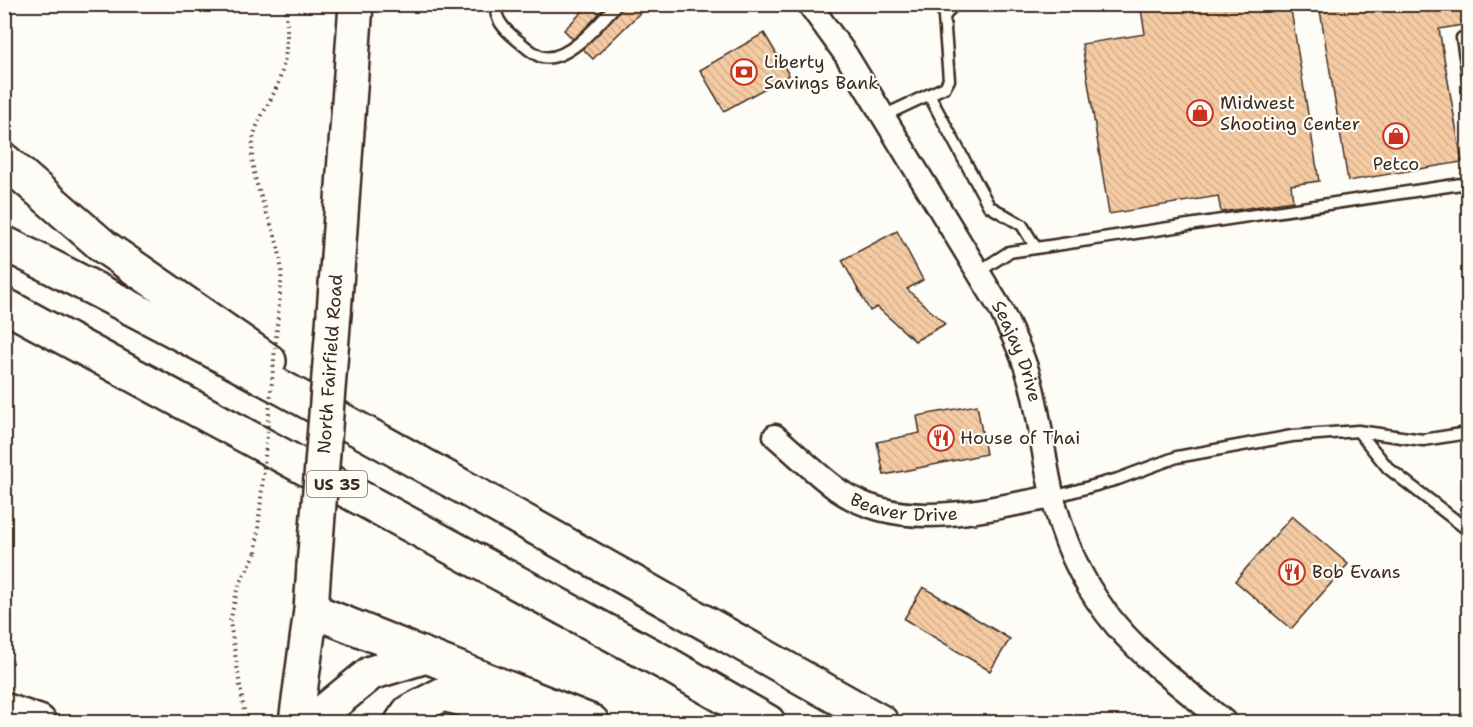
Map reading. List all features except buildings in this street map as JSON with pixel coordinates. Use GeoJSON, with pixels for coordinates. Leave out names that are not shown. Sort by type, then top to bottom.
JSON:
{"type":"FeatureCollection","features":[{"type":"Feature","properties":{"kind":"main road","name":"North Fairfield Road"},"geometry":{"type":"LineString","coordinates":[[296,723],[311,610],[356,4]]}},
{"type":"Feature","properties":{"kind":"main road"},"geometry":{"type":"LineString","coordinates":[[4,160],[103,246],[409,457]]}},
{"type":"Feature","properties":{"kind":"main road"},"geometry":{"type":"LineString","coordinates":[[4,243],[138,311],[409,457],[881,723]]}},
{"type":"Feature","properties":{"kind":"main road","name":"US 35"},"geometry":{"type":"LineString","coordinates":[[4,305],[669,665],[768,723]]}},
{"type":"Feature","properties":{"kind":"main road"},"geometry":{"type":"LineString","coordinates":[[311,610],[592,723]]}},
{"type":"Feature","properties":{"kind":"main road"},"geometry":{"type":"LineString","coordinates":[[311,723],[371,673],[426,656]]}},
{"type":"Feature","properties":{"kind":"main road"},"geometry":{"type":"LineString","coordinates":[[402,723],[409,712],[443,694],[554,723]]}},
{"type":"Feature","properties":{"kind":"main road"},"geometry":{"type":"LineString","coordinates":[[4,710],[39,723]]}},
{"type":"Feature","properties":{"kind":"street","name":"Seajay Drive"},"geometry":{"type":"LineString","coordinates":[[808,4],[846,55],[1000,308],[1031,384],[1053,497],[1066,542],[1081,576],[1100,608],[1122,635],[1225,723]]}},
{"type":"Feature","properties":{"kind":"street","name":"Beaver Drive"},"geometry":{"type":"LineString","coordinates":[[775,436],[839,490],[864,504],[890,512],[939,516],[1053,497]]}},
{"type":"Feature","properties":{"kind":"lane"},"geometry":{"type":"LineString","coordinates":[[496,4],[495,13],[508,32],[537,56],[546,58],[562,54],[578,44],[617,4]]}},
{"type":"Feature","properties":{"kind":"lane"},"geometry":{"type":"LineString","coordinates":[[883,116],[945,87],[949,80],[944,17],[952,6],[963,4]]}},
{"type":"Feature","properties":{"kind":"lane"},"geometry":{"type":"LineString","coordinates":[[1468,37],[1462,38],[1468,76]]}},
{"type":"Feature","properties":{"kind":"lane"},"geometry":{"type":"LineString","coordinates":[[929,95],[989,206],[1022,225],[1036,248]]}},
{"type":"Feature","properties":{"kind":"lane"},"geometry":{"type":"LineString","coordinates":[[978,272],[1008,252],[1468,183]]}},
{"type":"Feature","properties":{"kind":"lane"},"geometry":{"type":"LineString","coordinates":[[1053,497],[1118,479],[1177,458],[1292,435],[1358,430],[1423,440],[1468,433]]}},
{"type":"Feature","properties":{"kind":"lane"},"geometry":{"type":"LineString","coordinates":[[1358,430],[1388,468],[1468,530]]}},
{"type":"Feature","properties":{"kind":"path"},"geometry":{"type":"LineString","coordinates":[[243,723],[244,711],[230,622],[237,590],[256,552],[283,267],[278,239],[263,203],[253,169],[253,140],[278,85],[285,54],[288,21],[284,4]]}},
{"type":"Feature","properties":{"kind":"place","name":"Liberty Savings Bank"},"geometry":{"type":"Point","coordinates":[744,72]}},
{"type":"Feature","properties":{"kind":"place","name":"Midwest Shooting Center"},"geometry":{"type":"Point","coordinates":[1200,113]}},
{"type":"Feature","properties":{"kind":"place","name":"Petco"},"geometry":{"type":"Point","coordinates":[1396,136]}},
{"type":"Feature","properties":{"kind":"place","name":"House of Thai"},"geometry":{"type":"Point","coordinates":[941,438]}},
{"type":"Feature","properties":{"kind":"place","name":"Bob Evans"},"geometry":{"type":"Point","coordinates":[1292,572]}}]}
